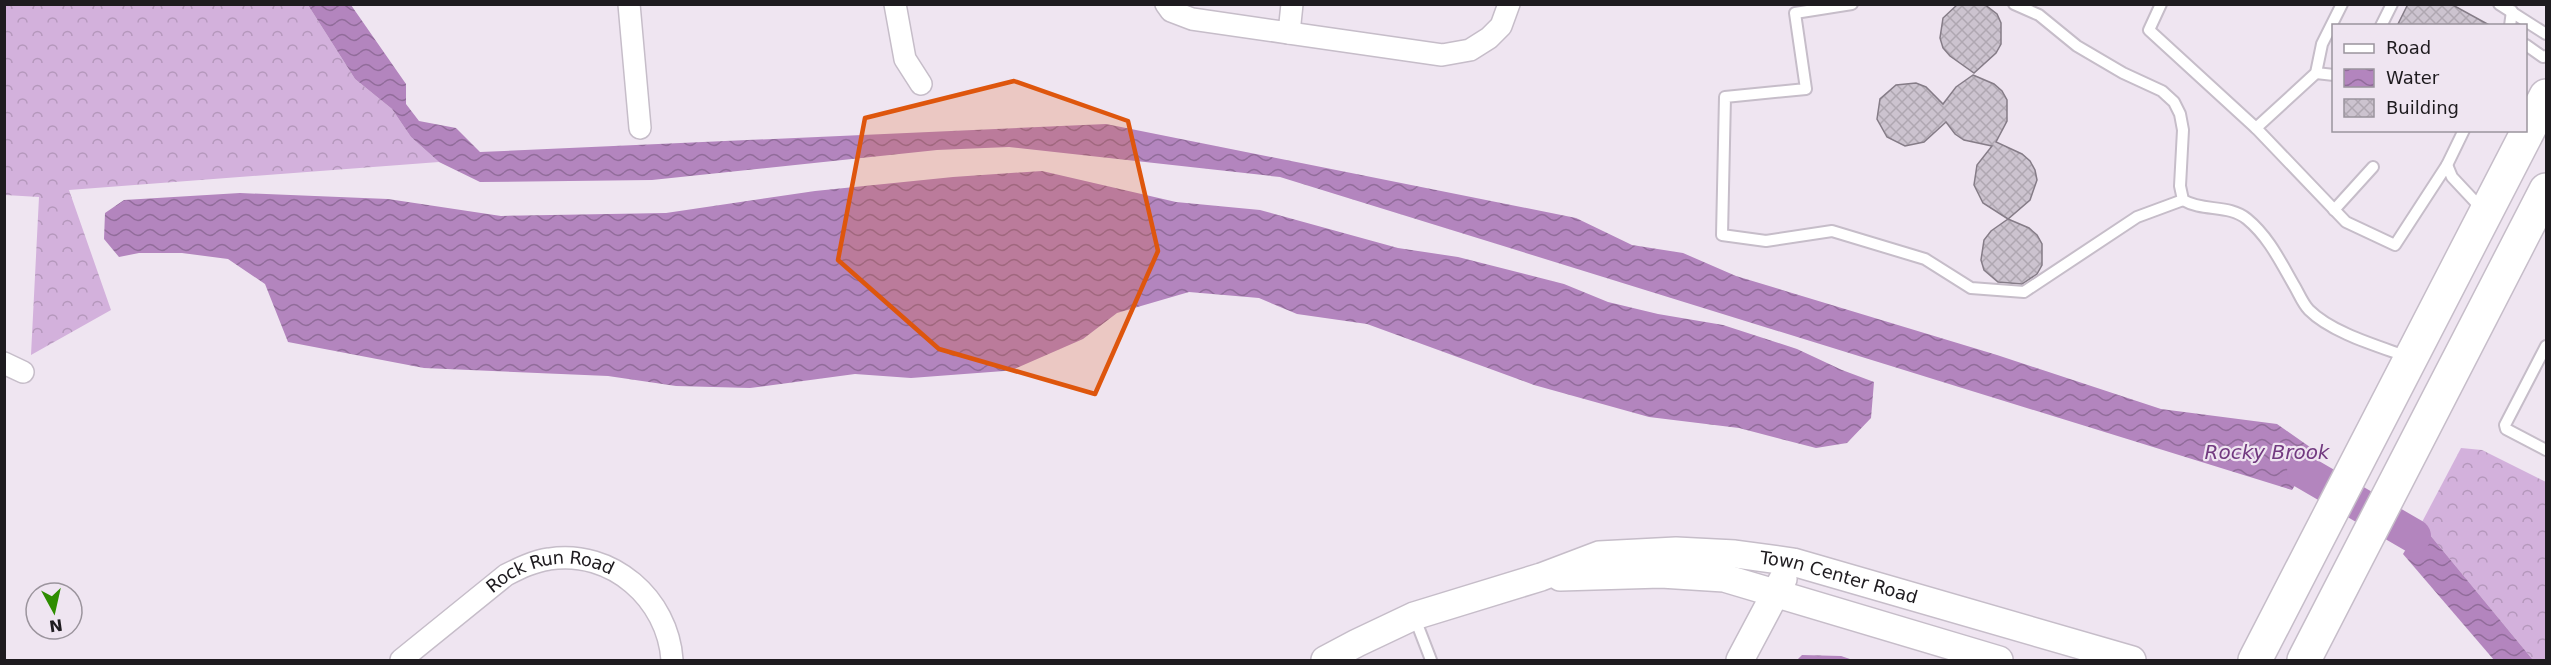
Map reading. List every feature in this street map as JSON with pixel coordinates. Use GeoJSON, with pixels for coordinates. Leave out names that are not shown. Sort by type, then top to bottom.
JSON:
{"type":"FeatureCollection","features":[{"type":"Feature","properties":{"kind":"highway"},"geometry":{"type":"LineString","coordinates":[[2255,660],[2547,96]]}},
{"type":"Feature","properties":{"kind":"highway"},"geometry":{"type":"LineString","coordinates":[[2304,660],[2547,190]]}},
{"type":"Feature","properties":{"kind":"street"},"geometry":{"type":"LineString","coordinates":[[629,4],[640,128]]}},
{"type":"Feature","properties":{"kind":"street"},"geometry":{"type":"LineString","coordinates":[[896,4],[905,59],[921,84]]}},
{"type":"Feature","properties":{"kind":"street"},"geometry":{"type":"LineString","coordinates":[[1166,4],[1171,11],[1192,19],[1442,55],[1470,50],[1489,38],[1501,26],[1509,4]]}},
{"type":"Feature","properties":{"kind":"street"},"geometry":{"type":"LineString","coordinates":[[1289,33],[1292,4]]}},
{"type":"Feature","properties":{"kind":"street","name":"Town Center Road"},"geometry":{"type":"LineString","coordinates":[[1325,660],[1414,616],[1541,577],[1599,555],[1676,551],[1735,554],[1792,562],[2132,660]]}},
{"type":"Feature","properties":{"kind":"street","name":"Rock Run Road"},"geometry":{"type":"LineString","coordinates":[[401,660],[506,575],[526,565],[550,558],[574,558],[597,562],[620,573],[637,585],[661,616],[670,639],[672,660]]}},
{"type":"Feature","properties":{"kind":"street"},"geometry":{"type":"LineString","coordinates":[[1740,660],[1792,562]]}},
{"type":"Feature","properties":{"kind":"street","name":"Town Center Road"},"geometry":{"type":"LineString","coordinates":[[1541,577],[1661,574],[1724,579],[1776,592],[1999,660]]}},
{"type":"Feature","properties":{"kind":"lane"},"geometry":{"type":"LineString","coordinates":[[1852,4],[1795,13],[1806,89],[1725,97],[1722,235],[1766,241],[1832,231],[1925,259],[1971,288],[2024,292],[2137,218],[2183,200]]}},
{"type":"Feature","properties":{"kind":"lane"},"geometry":{"type":"LineString","coordinates":[[2014,4],[2039,15],[2077,46],[2123,73],[2162,91],[2174,102],[2180,114],[2183,130],[2180,186],[2183,200],[2193,206],[2226,209],[2246,217],[2271,246],[2308,310],[2335,327],[2411,358]]}},
{"type":"Feature","properties":{"kind":"lane"},"geometry":{"type":"LineString","coordinates":[[2161,4],[2149,30],[2256,128],[2346,222],[2395,245],[2447,165],[2463,132]]}},
{"type":"Feature","properties":{"kind":"lane"},"geometry":{"type":"LineString","coordinates":[[2256,128],[2316,73],[2322,44],[2342,4]]}},
{"type":"Feature","properties":{"kind":"lane"},"geometry":{"type":"LineString","coordinates":[[2382,24],[2392,4]]}},
{"type":"Feature","properties":{"kind":"lane"},"geometry":{"type":"LineString","coordinates":[[2499,4],[2547,34]]}},
{"type":"Feature","properties":{"kind":"lane"},"geometry":{"type":"LineString","coordinates":[[2510,24],[2512,11]]}},
{"type":"Feature","properties":{"kind":"lane"},"geometry":{"type":"LineString","coordinates":[[2527,46],[2543,57],[2547,56]]}},
{"type":"Feature","properties":{"kind":"lane"},"geometry":{"type":"LineString","coordinates":[[2316,73],[2332,75]]}},
{"type":"Feature","properties":{"kind":"lane"},"geometry":{"type":"LineString","coordinates":[[2447,165],[2452,177],[2486,214]]}},
{"type":"Feature","properties":{"kind":"lane"},"geometry":{"type":"LineString","coordinates":[[2334,210],[2373,167]]}},
{"type":"Feature","properties":{"kind":"lane"},"geometry":{"type":"LineString","coordinates":[[2547,346],[2505,425],[2506,429],[2547,450]]}},
{"type":"Feature","properties":{"kind":"lane"},"geometry":{"type":"LineString","coordinates":[[1414,616],[1431,660]]}},
{"type":"Feature","properties":{"kind":"highlighted area"},"geometry":{"type":"Polygon","coordinates":[[[1014,81],[1128,121],[1158,251],[1095,394],[939,349],[838,260],[865,118],[1014,81]]]}},
{"type":"Feature","properties":{"kind":"green space"},"geometry":{"type":"Polygon","coordinates":[[[4,5],[308,5],[355,79],[392,109],[411,137],[439,162],[69,190],[111,310],[31,355],[39,197],[5,195],[4,5]]]}},
{"type":"Feature","properties":{"kind":"green space"},"geometry":{"type":"Polygon","coordinates":[[[2461,448],[2482,450],[2546,482],[2546,660],[2533,660],[2421,524],[2461,448]]]}},
{"type":"Feature","properties":{"kind":"water","name":"Rocky Brook"},"geometry":{"type":"Polygon","coordinates":[[[308,5],[351,5],[406,84],[406,104],[419,121],[456,128],[480,152],[1106,124],[1576,218],[1632,245],[1683,253],[1736,276],[1997,355],[2161,409],[2277,424],[2317,452],[2292,490],[1280,177],[1009,147],[937,150],[652,180],[480,182],[439,162],[411,137],[392,109],[355,79],[308,5]]]}},
{"type":"Feature","properties":{"kind":"water"},"geometry":{"type":"Polygon","coordinates":[[[1042,171],[1176,202],[1260,210],[1398,248],[1458,257],[1564,284],[1608,302],[1658,314],[1723,325],[1797,349],[1874,382],[1871,418],[1847,443],[1816,448],[1739,428],[1649,417],[1534,385],[1367,324],[1297,314],[1259,298],[1189,292],[1117,313],[1083,339],[1012,370],[1004,371],[911,378],[855,374],[750,388],[676,386],[608,376],[424,368],[288,342],[265,284],[228,259],[182,253],[139,253],[119,257],[104,239],[105,213],[124,200],[240,193],[388,199],[501,216],[666,213],[815,191],[953,177],[1042,171]]]}},
{"type":"Feature","properties":{"kind":"water"},"geometry":{"type":"Polygon","coordinates":[[[2421,524],[2533,660],[2494,660],[2403,554],[2421,524]]]}},
{"type":"Feature","properties":{"kind":"water"},"geometry":{"type":"Polygon","coordinates":[[[1802,655],[1841,656],[1853,660],[1797,660],[1802,655]]]}},
{"type":"Feature","properties":{"kind":"building"},"geometry":{"type":"Polygon","coordinates":[[[1958,4],[1984,4],[1997,14],[2001,23],[2001,44],[1996,53],[1974,73],[1950,56],[1943,48],[1940,38],[1943,18],[1958,4]]]}},
{"type":"Feature","properties":{"kind":"building"},"geometry":{"type":"Polygon","coordinates":[[[2408,4],[2451,4],[2487,24],[2398,24],[2408,4]]]}},
{"type":"Feature","properties":{"kind":"building"},"geometry":{"type":"Polygon","coordinates":[[[1973,75],[1994,84],[2007,100],[2007,121],[1996,142],[2022,154],[2035,170],[2037,180],[2030,200],[2008,219],[1983,203],[1974,185],[1977,165],[1992,146],[1964,140],[1955,134],[1946,122],[1924,142],[1905,146],[1887,137],[1877,119],[1880,99],[1896,85],[1916,83],[1926,87],[1943,104],[1956,87],[1973,75]]]}},
{"type":"Feature","properties":{"kind":"building"},"geometry":{"type":"Polygon","coordinates":[[[2008,219],[2029,228],[2042,244],[2042,265],[2037,274],[2022,284],[1998,282],[1984,270],[1981,260],[1984,240],[1991,231],[2008,219]]]}},
{"type":"Feature","properties":{"kind":"waterway","name":"Rocky Brook"},"geometry":{"type":"LineString","coordinates":[[2304,472],[2414,536]]}}]}
